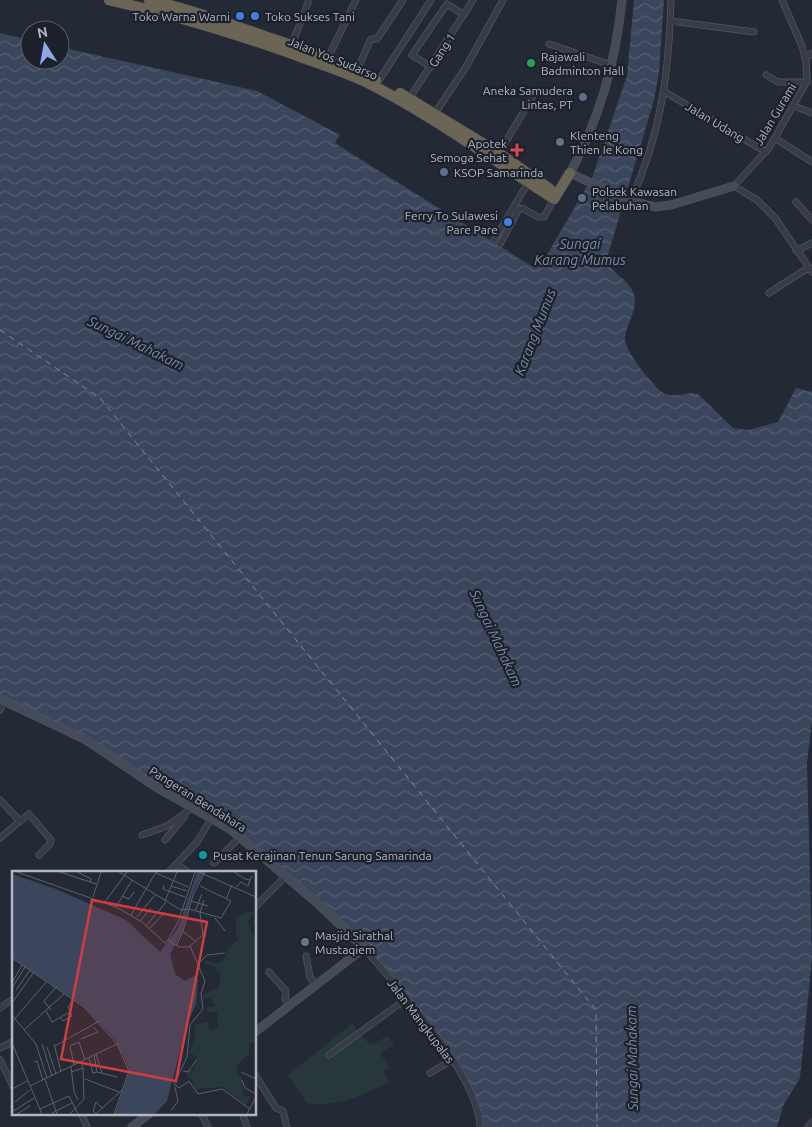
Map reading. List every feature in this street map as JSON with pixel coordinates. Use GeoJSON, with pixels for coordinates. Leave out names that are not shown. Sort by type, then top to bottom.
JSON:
{"type":"FeatureCollection","features":[{"type":"Feature","properties":{"kind":"highway","name":"Jalan Yos Sudarso"},"geometry":{"type":"LineString","coordinates":[[109,0],[174,6]]}},
{"type":"Feature","properties":{"kind":"highway","name":"Jalan Yos Sudarso"},"geometry":{"type":"LineString","coordinates":[[149,0],[174,6],[290,49],[407,101]]}},
{"type":"Feature","properties":{"kind":"highway","name":"Jalan Yos Sudarso"},"geometry":{"type":"LineString","coordinates":[[290,49],[328,58],[357,70],[433,117],[499,153],[556,197]]}},
{"type":"Feature","properties":{"kind":"highway","name":"Jalan Yos Sudarso"},"geometry":{"type":"LineString","coordinates":[[433,117],[528,183],[556,197]]}},
{"type":"Feature","properties":{"kind":"highway"},"geometry":{"type":"LineString","coordinates":[[556,197],[570,173]]}},
{"type":"Feature","properties":{"kind":"street"},"geometry":{"type":"LineString","coordinates":[[290,49],[310,0]]}},
{"type":"Feature","properties":{"kind":"street"},"geometry":{"type":"LineString","coordinates":[[328,58],[356,0]]}},
{"type":"Feature","properties":{"kind":"street"},"geometry":{"type":"LineString","coordinates":[[357,70],[371,39],[377,39],[403,0]]}},
{"type":"Feature","properties":{"kind":"street"},"geometry":{"type":"LineString","coordinates":[[378,82],[431,0]]}},
{"type":"Feature","properties":{"kind":"street","name":"Gang 1"},"geometry":{"type":"LineString","coordinates":[[407,101],[431,67],[472,0]]}},
{"type":"Feature","properties":{"kind":"street"},"geometry":{"type":"LineString","coordinates":[[433,117],[466,67],[504,0]]}},
{"type":"Feature","properties":{"kind":"street"},"geometry":{"type":"LineString","coordinates":[[570,173],[594,125],[611,65],[622,0]]}},
{"type":"Feature","properties":{"kind":"street"},"geometry":{"type":"LineString","coordinates":[[628,200],[655,137],[664,92],[672,0]]}},
{"type":"Feature","properties":{"kind":"street","name":"Jalan Gurami"},"geometry":{"type":"LineString","coordinates":[[570,173],[628,200],[648,206],[663,206],[720,192],[734,186],[766,152],[807,82],[806,58],[782,0]]}},
{"type":"Feature","properties":{"kind":"street"},"geometry":{"type":"LineString","coordinates":[[431,67],[412,56],[448,4],[464,15]]}},
{"type":"Feature","properties":{"kind":"street"},"geometry":{"type":"LineString","coordinates":[[671,21],[754,32]]}},
{"type":"Feature","properties":{"kind":"street"},"geometry":{"type":"LineString","coordinates":[[549,44],[611,65]]}},
{"type":"Feature","properties":{"kind":"street"},"geometry":{"type":"LineString","coordinates":[[806,58],[812,53]]}},
{"type":"Feature","properties":{"kind":"street"},"geometry":{"type":"LineString","coordinates":[[766,75],[778,82],[807,82]]}},
{"type":"Feature","properties":{"kind":"street","name":"Jalan Udang"},"geometry":{"type":"LineString","coordinates":[[664,92],[766,152]]}},
{"type":"Feature","properties":{"kind":"street"},"geometry":{"type":"LineString","coordinates":[[499,153],[533,96]]}},
{"type":"Feature","properties":{"kind":"street"},"geometry":{"type":"LineString","coordinates":[[794,106],[812,113]]}},
{"type":"Feature","properties":{"kind":"street"},"geometry":{"type":"LineString","coordinates":[[775,138],[812,162]]}},
{"type":"Feature","properties":{"kind":"street"},"geometry":{"type":"LineString","coordinates":[[494,240],[528,183]]}},
{"type":"Feature","properties":{"kind":"street"},"geometry":{"type":"LineString","coordinates":[[734,186],[767,210],[780,224],[810,270],[769,293]]}},
{"type":"Feature","properties":{"kind":"street"},"geometry":{"type":"LineString","coordinates":[[500,244],[519,209],[522,208],[538,217],[544,217],[556,197]]}},
{"type":"Feature","properties":{"kind":"street"},"geometry":{"type":"LineString","coordinates":[[796,202],[812,220]]}},
{"type":"Feature","properties":{"kind":"street"},"geometry":{"type":"LineString","coordinates":[[796,251],[812,243]]}},
{"type":"Feature","properties":{"kind":"street"},"geometry":{"type":"LineString","coordinates":[[0,710],[2,700]]}},
{"type":"Feature","properties":{"kind":"street","name":"Pangeran Bendahara"},"geometry":{"type":"LineString","coordinates":[[2,700],[86,740],[190,809],[211,819],[240,837],[364,948]]}},
{"type":"Feature","properties":{"kind":"street"},"geometry":{"type":"LineString","coordinates":[[0,800],[20,821]]}},
{"type":"Feature","properties":{"kind":"street"},"geometry":{"type":"LineString","coordinates":[[142,835],[167,826],[190,809]]}},
{"type":"Feature","properties":{"kind":"street"},"geometry":{"type":"LineString","coordinates":[[165,840],[190,809]]}},
{"type":"Feature","properties":{"kind":"street"},"geometry":{"type":"LineString","coordinates":[[0,838],[30,814],[50,839],[50,844],[39,855]]}},
{"type":"Feature","properties":{"kind":"street"},"geometry":{"type":"LineString","coordinates":[[170,871],[197,842],[211,819]]}},
{"type":"Feature","properties":{"kind":"street"},"geometry":{"type":"LineString","coordinates":[[214,863],[240,837]]}},
{"type":"Feature","properties":{"kind":"street"},"geometry":{"type":"LineString","coordinates":[[177,864],[187,871]]}},
{"type":"Feature","properties":{"kind":"street"},"geometry":{"type":"LineString","coordinates":[[256,906],[285,877]]}},
{"type":"Feature","properties":{"kind":"street"},"geometry":{"type":"LineString","coordinates":[[256,1031],[288,1003],[364,948]]}},
{"type":"Feature","properties":{"kind":"street","name":"Jalan Mangkupalas"},"geometry":{"type":"LineString","coordinates":[[364,948],[406,999],[452,1060],[478,1111],[480,1127]]}},
{"type":"Feature","properties":{"kind":"street"},"geometry":{"type":"LineString","coordinates":[[306,956],[314,983]]}},
{"type":"Feature","properties":{"kind":"street"},"geometry":{"type":"LineString","coordinates":[[269,972],[286,991],[288,1003]]}},
{"type":"Feature","properties":{"kind":"street"},"geometry":{"type":"LineString","coordinates":[[0,1008],[12,999]]}},
{"type":"Feature","properties":{"kind":"street"},"geometry":{"type":"LineString","coordinates":[[329,1055],[406,999]]}},
{"type":"Feature","properties":{"kind":"street"},"geometry":{"type":"LineString","coordinates":[[0,1048],[12,1042]]}},
{"type":"Feature","properties":{"kind":"street"},"geometry":{"type":"LineString","coordinates":[[0,1060],[12,1084]]}},
{"type":"Feature","properties":{"kind":"street"},"geometry":{"type":"LineString","coordinates":[[430,1074],[452,1060]]}},
{"type":"Feature","properties":{"kind":"street"},"geometry":{"type":"LineString","coordinates":[[256,1077],[276,1108],[283,1111],[287,1127]]}},
{"type":"Feature","properties":{"kind":"street"},"geometry":{"type":"LineString","coordinates":[[81,1114],[87,1127]]}},
{"type":"Feature","properties":{"kind":"street"},"geometry":{"type":"LineString","coordinates":[[202,1114],[208,1127]]}},
{"type":"Feature","properties":{"kind":"street"},"geometry":{"type":"LineString","coordinates":[[242,1114],[247,1127]]}},
{"type":"Feature","properties":{"kind":"street"},"geometry":{"type":"LineString","coordinates":[[808,1127],[812,1122]]}},
{"type":"Feature","properties":{"kind":"street"},"geometry":{"type":"LineString","coordinates":[[132,1127],[142,1124]]}},
{"type":"Feature","properties":{"kind":"shaded area"},"geometry":{"type":"Polygon","coordinates":[[[352,1024],[370,1045],[388,1036],[394,1045],[380,1053],[389,1067],[383,1072],[390,1082],[360,1096],[339,1102],[328,1104],[307,1103],[288,1075],[352,1024]]]}},
{"type":"Feature","properties":{"kind":"water"},"geometry":{"type":"Polygon","coordinates":[[[634,0],[664,0],[659,72],[654,100],[607,258],[611,268],[628,284],[634,294],[633,311],[625,338],[629,351],[640,368],[659,390],[668,395],[698,394],[733,428],[748,430],[778,422],[796,388],[812,392],[812,720],[807,763],[812,958],[800,1078],[783,1106],[777,1127],[481,1127],[482,1113],[452,1056],[383,967],[229,826],[163,789],[87,738],[0,697],[0,33],[20,38],[20,70],[70,70],[70,49],[257,91],[340,135],[335,143],[536,268],[545,258],[592,178],[627,76],[634,0]]]}},
{"type":"Feature","properties":{"kind":"pier"},"geometry":{"type":"Polygon","coordinates":[[[340,135],[342,136],[338,142],[534,265],[533,267],[335,143],[340,135]]]}},
{"type":"Feature","properties":{"kind":"ferry route"},"geometry":{"type":"LineString","coordinates":[[0,330],[100,398],[596,1010],[597,1127]]}},
{"type":"Feature","properties":{"kind":"place","name":"Toko Warna Warni"},"geometry":{"type":"Point","coordinates":[240,16]}},
{"type":"Feature","properties":{"kind":"place","name":"Toko Sukses Tani"},"geometry":{"type":"Point","coordinates":[255,16]}},
{"type":"Feature","properties":{"kind":"place","name":"Rajawali Badminton Hall"},"geometry":{"type":"Point","coordinates":[531,63]}},
{"type":"Feature","properties":{"kind":"place","name":"Aneka Samudera Lintas, PT"},"geometry":{"type":"Point","coordinates":[583,97]}},
{"type":"Feature","properties":{"kind":"place","name":"Klenteng Thien Ie Kong"},"geometry":{"type":"Point","coordinates":[560,142]}},
{"type":"Feature","properties":{"kind":"place","name":"Apotek Semoga Sehat"},"geometry":{"type":"Point","coordinates":[517,150]}},
{"type":"Feature","properties":{"kind":"place","name":"KSOP Samarinda"},"geometry":{"type":"Point","coordinates":[444,172]}},
{"type":"Feature","properties":{"kind":"place","name":"Polsek Kawasan Pelabuhan"},"geometry":{"type":"Point","coordinates":[582,198]}},
{"type":"Feature","properties":{"kind":"place","name":"Ferry To Sulawesi Pare Pare"},"geometry":{"type":"Point","coordinates":[508,222]}},
{"type":"Feature","properties":{"kind":"place","name":"Pusat Kerajinan Tenun Sarung Samarinda"},"geometry":{"type":"Point","coordinates":[203,855]}},
{"type":"Feature","properties":{"kind":"place","name":"Masjid Sirathal Mustaqiem"},"geometry":{"type":"Point","coordinates":[305,942]}},
{"type":"Feature","properties":{"kind":"water label","name":"Sungai Karang Mumus"},"geometry":{"type":"Point","coordinates":[580,252]}},
{"type":"Feature","properties":{"kind":"water label","name":"Karang Mumus"},"geometry":{"type":"Point","coordinates":[535,332]}},
{"type":"Feature","properties":{"kind":"water label","name":"Sungai Mahakam"},"geometry":{"type":"Point","coordinates":[136,343]}},
{"type":"Feature","properties":{"kind":"water label","name":"Sungai Mahakam"},"geometry":{"type":"Point","coordinates":[496,638]}},
{"type":"Feature","properties":{"kind":"water label","name":"Sungai Mahakam"},"geometry":{"type":"Point","coordinates":[632,1058]}}]}
